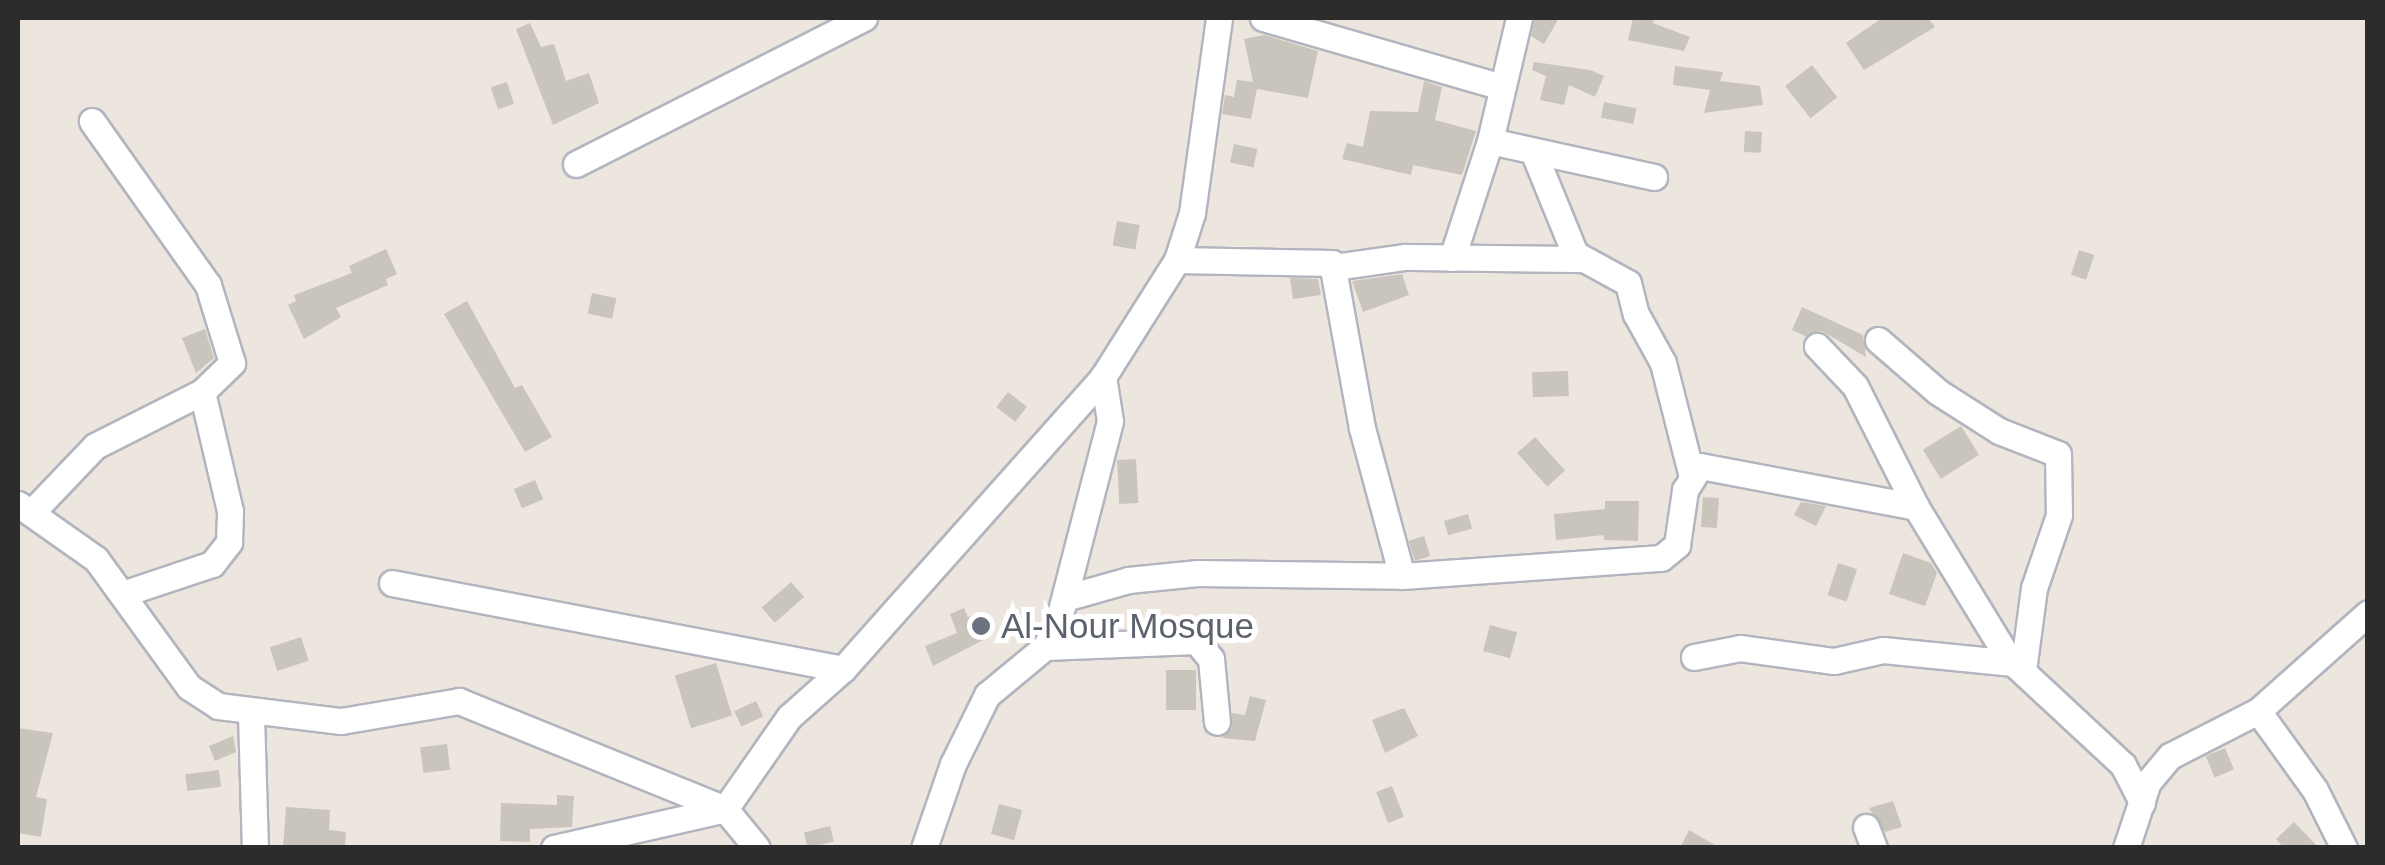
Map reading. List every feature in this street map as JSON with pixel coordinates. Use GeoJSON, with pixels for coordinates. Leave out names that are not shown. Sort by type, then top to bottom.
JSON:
{"type":"FeatureCollection","features":[{"type":"Feature","properties":{"kind":"street"},"geometry":{"type":"LineString","coordinates":[[576,164],[864,18]]}},
{"type":"Feature","properties":{"kind":"street"},"geometry":{"type":"LineString","coordinates":[[554,848],[725,809],[789,716],[843,669],[1103,377],[1177,260],[1192,213],[1219,18]]}},
{"type":"Feature","properties":{"kind":"street"},"geometry":{"type":"LineString","coordinates":[[1264,18],[1502,87]]}},
{"type":"Feature","properties":{"kind":"street"},"geometry":{"type":"LineString","coordinates":[[1452,258],[1490,141],[1519,18]]}},
{"type":"Feature","properties":{"kind":"street"},"geometry":{"type":"LineString","coordinates":[[92,121],[186,248],[222,318],[232,363],[227,374],[202,392],[94,446],[25,508],[96,559],[125,593],[189,687],[218,706],[251,715],[341,721],[459,702],[725,809],[757,848]]}},
{"type":"Feature","properties":{"kind":"street"},"geometry":{"type":"LineString","coordinates":[[1490,141],[1654,177]]}},
{"type":"Feature","properties":{"kind":"street"},"geometry":{"type":"LineString","coordinates":[[1533,151],[1580,260]]}},
{"type":"Feature","properties":{"kind":"street"},"geometry":{"type":"LineString","coordinates":[[1177,260],[1323,258],[1334,267],[1362,428],[1402,576]]}},
{"type":"Feature","properties":{"kind":"street"},"geometry":{"type":"LineString","coordinates":[[1065,598],[1156,576],[1402,576],[1660,558],[1677,545],[1692,477],[1663,363],[1636,314],[1628,283],[1580,260],[1377,259],[1334,267]]}},
{"type":"Feature","properties":{"kind":"street"},"geometry":{"type":"LineString","coordinates":[[1878,340],[1938,392],[2025,445],[2053,449],[2063,466],[2059,514],[2029,612],[2018,666]]}},
{"type":"Feature","properties":{"kind":"street"},"geometry":{"type":"LineString","coordinates":[[1818,346],[1855,386],[1916,506],[2018,666],[2123,765],[2142,802]]}},
{"type":"Feature","properties":{"kind":"street"},"geometry":{"type":"LineString","coordinates":[[946,848],[929,836],[987,695],[1045,647],[1065,598],[1082,510],[1110,420],[1103,377]]}},
{"type":"Feature","properties":{"kind":"street"},"geometry":{"type":"LineString","coordinates":[[125,593],[212,564],[229,542],[230,511],[202,392]]}},
{"type":"Feature","properties":{"kind":"street"},"geometry":{"type":"LineString","coordinates":[[1692,477],[1712,465],[1916,506]]}},
{"type":"Feature","properties":{"kind":"street"},"geometry":{"type":"LineString","coordinates":[[392,583],[843,669]]}},
{"type":"Feature","properties":{"kind":"street"},"geometry":{"type":"LineString","coordinates":[[2126,848],[2148,782],[2170,756],[2258,711],[2368,613]]}},
{"type":"Feature","properties":{"kind":"street"},"geometry":{"type":"LineString","coordinates":[[1045,647],[1196,641],[1211,659],[1217,722]]}},
{"type":"Feature","properties":{"kind":"street"},"geometry":{"type":"LineString","coordinates":[[1694,657],[1740,648],[1834,661],[1883,650],[2018,666]]}},
{"type":"Feature","properties":{"kind":"street"},"geometry":{"type":"LineString","coordinates":[[2258,711],[2315,790],[2344,848]]}},
{"type":"Feature","properties":{"kind":"street"},"geometry":{"type":"LineString","coordinates":[[251,715],[255,848]]}},
{"type":"Feature","properties":{"kind":"building"},"geometry":{"type":"Polygon","coordinates":[[[1535,18],[1559,18],[1544,44],[1531,36],[1535,18]]]}},
{"type":"Feature","properties":{"kind":"building"},"geometry":{"type":"Polygon","coordinates":[[[1633,18],[1654,18],[1653,23],[1690,37],[1684,51],[1628,40],[1633,18]]]}},
{"type":"Feature","properties":{"kind":"building"},"geometry":{"type":"Polygon","coordinates":[[[1882,18],[1928,18],[1935,27],[1864,70],[1846,43],[1882,18]]]}},
{"type":"Feature","properties":{"kind":"building"},"geometry":{"type":"Polygon","coordinates":[[[530,23],[541,47],[554,44],[566,81],[589,73],[599,103],[553,125],[516,29],[530,23]]]}},
{"type":"Feature","properties":{"kind":"building"},"geometry":{"type":"Polygon","coordinates":[[[1264,35],[1318,51],[1308,98],[1257,89],[1251,119],[1222,114],[1225,95],[1234,97],[1237,80],[1253,82],[1244,39],[1264,35]]]}},
{"type":"Feature","properties":{"kind":"building"},"geometry":{"type":"Polygon","coordinates":[[[1534,62],[1590,70],[1604,76],[1595,97],[1569,85],[1564,105],[1540,100],[1546,76],[1532,70],[1534,62]]]}},
{"type":"Feature","properties":{"kind":"building"},"geometry":{"type":"Polygon","coordinates":[[[1812,65],[1837,97],[1810,118],[1785,86],[1812,65]]]}},
{"type":"Feature","properties":{"kind":"building"},"geometry":{"type":"Polygon","coordinates":[[[1675,66],[1723,72],[1720,81],[1760,86],[1763,105],[1704,113],[1710,90],[1673,85],[1675,66]]]}},
{"type":"Feature","properties":{"kind":"building"},"geometry":{"type":"Polygon","coordinates":[[[1424,81],[1442,87],[1435,120],[1476,131],[1462,175],[1413,165],[1411,175],[1342,159],[1347,143],[1363,147],[1370,111],[1418,112],[1424,81]]]}},
{"type":"Feature","properties":{"kind":"building"},"geometry":{"type":"Polygon","coordinates":[[[507,82],[514,104],[498,109],[491,87],[507,82]]]}},
{"type":"Feature","properties":{"kind":"building"},"geometry":{"type":"Polygon","coordinates":[[[1604,102],[1636,108],[1633,124],[1601,118],[1604,102]]]}},
{"type":"Feature","properties":{"kind":"building"},"geometry":{"type":"Polygon","coordinates":[[[1745,131],[1762,132],[1761,153],[1744,152],[1745,131]]]}},
{"type":"Feature","properties":{"kind":"building"},"geometry":{"type":"Polygon","coordinates":[[[1234,144],[1257,149],[1254,168],[1230,163],[1234,144]]]}},
{"type":"Feature","properties":{"kind":"building"},"geometry":{"type":"Polygon","coordinates":[[[1117,221],[1140,225],[1135,250],[1113,246],[1117,221]]]}},
{"type":"Feature","properties":{"kind":"building"},"geometry":{"type":"Polygon","coordinates":[[[386,249],[397,274],[386,279],[388,285],[336,308],[341,317],[304,339],[288,305],[296,301],[294,295],[352,273],[349,266],[386,249]]]}},
{"type":"Feature","properties":{"kind":"building"},"geometry":{"type":"Polygon","coordinates":[[[2079,250],[2094,255],[2086,280],[2071,275],[2079,250]]]}},
{"type":"Feature","properties":{"kind":"building"},"geometry":{"type":"Polygon","coordinates":[[[1402,274],[1409,295],[1363,312],[1352,281],[1402,274]]]}},
{"type":"Feature","properties":{"kind":"building"},"geometry":{"type":"Polygon","coordinates":[[[1290,278],[1318,279],[1321,295],[1293,299],[1290,278]]]}},
{"type":"Feature","properties":{"kind":"building"},"geometry":{"type":"Polygon","coordinates":[[[592,293],[616,298],[612,319],[588,314],[592,293]]]}},
{"type":"Feature","properties":{"kind":"building"},"geometry":{"type":"Polygon","coordinates":[[[467,301],[515,388],[522,385],[552,437],[525,452],[444,314],[467,301]]]}},
{"type":"Feature","properties":{"kind":"building"},"geometry":{"type":"Polygon","coordinates":[[[1802,307],[1863,335],[1866,357],[1822,331],[1805,336],[1792,330],[1802,307]]]}},
{"type":"Feature","properties":{"kind":"building"},"geometry":{"type":"Polygon","coordinates":[[[205,329],[214,358],[196,373],[182,338],[205,329]]]}},
{"type":"Feature","properties":{"kind":"building"},"geometry":{"type":"Polygon","coordinates":[[[1568,371],[1569,396],[1533,397],[1532,372],[1568,371]]]}},
{"type":"Feature","properties":{"kind":"building"},"geometry":{"type":"Polygon","coordinates":[[[1008,392],[1027,407],[1015,422],[996,407],[1008,392]]]}},
{"type":"Feature","properties":{"kind":"building"},"geometry":{"type":"Polygon","coordinates":[[[1961,426],[1979,455],[1941,479],[1923,450],[1961,426]]]}},
{"type":"Feature","properties":{"kind":"building"},"geometry":{"type":"Polygon","coordinates":[[[1535,437],[1565,470],[1547,487],[1517,453],[1535,437]]]}},
{"type":"Feature","properties":{"kind":"building"},"geometry":{"type":"Polygon","coordinates":[[[1136,459],[1138,503],[1119,504],[1117,460],[1136,459]]]}},
{"type":"Feature","properties":{"kind":"building"},"geometry":{"type":"Polygon","coordinates":[[[535,480],[543,499],[522,508],[514,489],[535,480]]]}},
{"type":"Feature","properties":{"kind":"building"},"geometry":{"type":"Polygon","coordinates":[[[1703,497],[1719,498],[1717,528],[1701,527],[1703,497]]]}},
{"type":"Feature","properties":{"kind":"building"},"geometry":{"type":"Polygon","coordinates":[[[1605,501],[1639,501],[1638,541],[1604,540],[1604,535],[1556,540],[1554,514],[1605,509],[1605,501]]]}},
{"type":"Feature","properties":{"kind":"building"},"geometry":{"type":"Polygon","coordinates":[[[1801,502],[1826,506],[1816,526],[1794,515],[1801,502]]]}},
{"type":"Feature","properties":{"kind":"building"},"geometry":{"type":"Polygon","coordinates":[[[1468,514],[1472,528],[1448,535],[1444,521],[1468,514]]]}},
{"type":"Feature","properties":{"kind":"building"},"geometry":{"type":"Polygon","coordinates":[[[1424,536],[1430,556],[1415,561],[1409,541],[1424,536]]]}},
{"type":"Feature","properties":{"kind":"building"},"geometry":{"type":"Polygon","coordinates":[[[1903,553],[1931,563],[1937,573],[1925,606],[1889,594],[1903,553]]]}},
{"type":"Feature","properties":{"kind":"building"},"geometry":{"type":"Polygon","coordinates":[[[1838,563],[1857,569],[1847,602],[1827,595],[1838,563]]]}},
{"type":"Feature","properties":{"kind":"building"},"geometry":{"type":"Polygon","coordinates":[[[791,582],[804,597],[775,623],[762,608],[791,582]]]}},
{"type":"Feature","properties":{"kind":"building"},"geometry":{"type":"Polygon","coordinates":[[[964,608],[968,617],[981,612],[991,636],[933,666],[925,646],[957,633],[950,614],[964,608]]]}},
{"type":"Feature","properties":{"kind":"building"},"geometry":{"type":"Polygon","coordinates":[[[1490,625],[1517,632],[1510,658],[1483,651],[1490,625]]]}},
{"type":"Feature","properties":{"kind":"building"},"geometry":{"type":"Polygon","coordinates":[[[301,637],[309,661],[277,671],[270,647],[301,637]]]}},
{"type":"Feature","properties":{"kind":"building"},"geometry":{"type":"Polygon","coordinates":[[[716,663],[732,716],[691,728],[675,676],[716,663]]]}},
{"type":"Feature","properties":{"kind":"building"},"geometry":{"type":"Polygon","coordinates":[[[1166,670],[1196,670],[1196,710],[1166,710],[1166,670]]]}},
{"type":"Feature","properties":{"kind":"building"},"geometry":{"type":"Polygon","coordinates":[[[1250,696],[1266,700],[1255,741],[1222,738],[1232,728],[1232,713],[1245,715],[1250,696]]]}},
{"type":"Feature","properties":{"kind":"building"},"geometry":{"type":"Polygon","coordinates":[[[756,701],[763,716],[741,727],[734,711],[756,701]]]}},
{"type":"Feature","properties":{"kind":"building"},"geometry":{"type":"Polygon","coordinates":[[[1404,708],[1418,736],[1385,753],[1372,720],[1404,708]]]}},
{"type":"Feature","properties":{"kind":"building"},"geometry":{"type":"Polygon","coordinates":[[[18,728],[53,733],[36,797],[47,799],[41,837],[18,833],[18,728]]]}},
{"type":"Feature","properties":{"kind":"building"},"geometry":{"type":"Polygon","coordinates":[[[233,736],[236,752],[215,761],[209,746],[233,736]]]}},
{"type":"Feature","properties":{"kind":"building"},"geometry":{"type":"Polygon","coordinates":[[[447,744],[450,770],[423,773],[420,747],[447,744]]]}},
{"type":"Feature","properties":{"kind":"building"},"geometry":{"type":"Polygon","coordinates":[[[2225,748],[2234,769],[2215,777],[2206,756],[2225,748]]]}},
{"type":"Feature","properties":{"kind":"building"},"geometry":{"type":"Polygon","coordinates":[[[219,770],[221,787],[187,791],[185,774],[219,770]]]}},
{"type":"Feature","properties":{"kind":"building"},"geometry":{"type":"Polygon","coordinates":[[[1392,786],[1404,817],[1388,823],[1376,792],[1392,786]]]}},
{"type":"Feature","properties":{"kind":"building"},"geometry":{"type":"Polygon","coordinates":[[[557,795],[574,796],[572,827],[530,829],[530,842],[500,841],[501,803],[557,805],[557,795]]]}},
{"type":"Feature","properties":{"kind":"building"},"geometry":{"type":"Polygon","coordinates":[[[1893,801],[1902,827],[1885,832],[1869,808],[1893,801]]]}},
{"type":"Feature","properties":{"kind":"building"},"geometry":{"type":"Polygon","coordinates":[[[999,804],[1022,810],[1014,840],[991,834],[999,804]]]}},
{"type":"Feature","properties":{"kind":"building"},"geometry":{"type":"Polygon","coordinates":[[[286,807],[330,810],[329,830],[346,832],[345,848],[283,848],[286,807]]]}},
{"type":"Feature","properties":{"kind":"building"},"geometry":{"type":"Polygon","coordinates":[[[2294,822],[2319,848],[2284,848],[2276,839],[2294,822]]]}},
{"type":"Feature","properties":{"kind":"building"},"geometry":{"type":"Polygon","coordinates":[[[830,826],[834,842],[808,848],[804,833],[830,826]]]}},
{"type":"Feature","properties":{"kind":"building"},"geometry":{"type":"Polygon","coordinates":[[[1689,830],[1720,848],[1680,848],[1689,830]]]}},
{"type":"Feature","properties":{"kind":"place","name":"Al-Nour Mosque"},"geometry":{"type":"Point","coordinates":[981,626]}}]}
